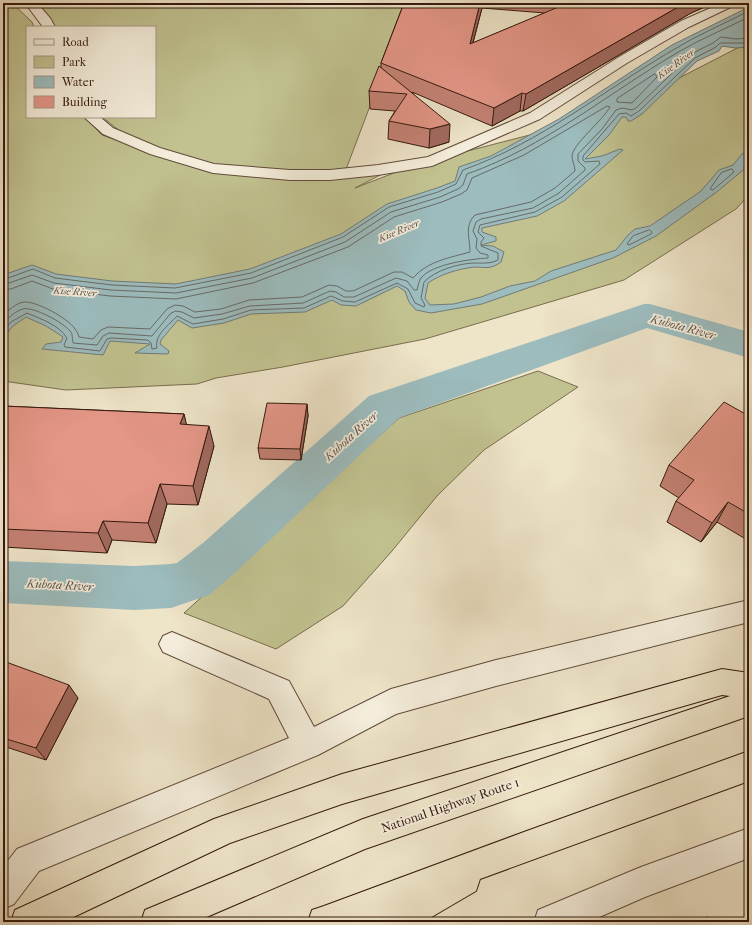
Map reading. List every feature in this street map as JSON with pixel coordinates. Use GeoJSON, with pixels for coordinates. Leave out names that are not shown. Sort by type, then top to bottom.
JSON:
{"type":"FeatureCollection","features":[{"type":"Feature","properties":{"kind":"highway"},"geometry":{"type":"LineString","coordinates":[[27,922],[226,830],[342,789],[722,682],[749,686]]}},
{"type":"Feature","properties":{"kind":"highway","name":"National Highway Route 1"},"geometry":{"type":"LineString","coordinates":[[157,922],[363,834],[749,703]]}},
{"type":"Feature","properties":{"kind":"highway"},"geometry":{"type":"LineString","coordinates":[[324,922],[524,847],[749,766]]}},
{"type":"Feature","properties":{"kind":"highway"},"geometry":{"type":"LineString","coordinates":[[391,922],[524,847]]}},
{"type":"Feature","properties":{"kind":"street"},"geometry":{"type":"LineString","coordinates":[[31,3],[48,26]]}},
{"type":"Feature","properties":{"kind":"street"},"geometry":{"type":"LineString","coordinates":[[92,118],[108,131],[155,151],[213,168],[290,175],[330,175],[378,170],[432,161],[535,116],[623,60],[685,24],[731,3]]}},
{"type":"Feature","properties":{"kind":"street"},"geometry":{"type":"LineString","coordinates":[[3,894],[28,860],[308,745],[391,702],[496,673],[749,611]]}},
{"type":"Feature","properties":{"kind":"street"},"geometry":{"type":"LineString","coordinates":[[172,644],[279,690],[308,745]]}},
{"type":"Feature","properties":{"kind":"street"},"geometry":{"type":"LineString","coordinates":[[550,922],[641,883],[749,843]]}},
{"type":"Feature","properties":{"kind":"green space"},"geometry":{"type":"Polygon","coordinates":[[[3,3],[12,3],[32,22],[34,26],[26,26],[26,118],[85,118],[102,135],[144,150],[103,118],[156,118],[156,26],[47,26],[35,3],[409,3],[345,172],[388,171],[355,188],[417,164],[588,120],[681,77],[749,42],[749,195],[736,209],[624,280],[425,339],[283,367],[216,378],[197,384],[66,390],[3,381],[3,3]]]}},
{"type":"Feature","properties":{"kind":"green space"},"geometry":{"type":"Polygon","coordinates":[[[538,371],[578,387],[484,450],[437,496],[392,551],[343,606],[276,649],[184,613],[399,418],[538,371]]]}},
{"type":"Feature","properties":{"kind":"water","name":"Kise River"},"geometry":{"type":"Polygon","coordinates":[[[749,7],[749,47],[735,48],[722,46],[719,51],[697,61],[642,114],[631,121],[628,121],[626,117],[622,117],[609,135],[585,159],[602,156],[620,149],[623,150],[564,201],[537,216],[482,228],[482,232],[496,237],[496,241],[481,245],[493,246],[504,252],[501,262],[491,267],[468,268],[450,272],[438,277],[428,283],[425,298],[430,305],[454,304],[481,297],[510,286],[535,281],[551,271],[616,250],[635,229],[650,226],[701,191],[719,170],[733,165],[742,154],[749,151],[749,165],[718,191],[656,236],[613,258],[482,304],[431,313],[416,310],[409,302],[405,291],[397,286],[356,306],[341,305],[332,300],[305,312],[251,314],[224,323],[192,328],[178,320],[161,340],[160,344],[169,351],[168,354],[135,353],[150,344],[110,341],[103,355],[42,349],[46,344],[61,342],[63,337],[46,326],[26,317],[13,326],[6,334],[8,345],[3,344],[3,273],[6,274],[32,265],[56,274],[112,281],[176,284],[250,269],[341,234],[387,204],[455,181],[459,167],[491,156],[559,119],[672,45],[749,7]]]}},
{"type":"Feature","properties":{"kind":"building"},"geometry":{"type":"Polygon","coordinates":[[[404,3],[480,3],[470,44],[568,3],[685,3],[526,94],[522,93],[494,108],[381,63],[404,3]]]}},
{"type":"Feature","properties":{"kind":"building"},"geometry":{"type":"Polygon","coordinates":[[[379,66],[450,124],[430,129],[389,121],[407,94],[369,91],[379,66]]]}},
{"type":"Feature","properties":{"kind":"building"},"geometry":{"type":"Polygon","coordinates":[[[724,402],[749,416],[749,514],[728,502],[712,523],[676,501],[694,480],[669,465],[724,402]]]}},
{"type":"Feature","properties":{"kind":"building"},"geometry":{"type":"Polygon","coordinates":[[[267,403],[307,404],[300,449],[258,448],[267,403]]]}},
{"type":"Feature","properties":{"kind":"building"},"geometry":{"type":"Polygon","coordinates":[[[3,406],[184,414],[180,424],[209,426],[193,486],[160,484],[148,523],[103,521],[98,533],[3,529],[3,406]]]}},
{"type":"Feature","properties":{"kind":"building"},"geometry":{"type":"Polygon","coordinates":[[[6,662],[69,685],[36,748],[3,738],[3,667],[6,662]]]}},
{"type":"Feature","properties":{"kind":"building"},"geometry":{"type":"Polygon","coordinates":[[[707,917],[722,922],[707,922],[707,917]]]}},
{"type":"Feature","properties":{"kind":"waterway","name":"Kubota River"},"geometry":{"type":"LineString","coordinates":[[3,582],[134,588],[171,586],[192,580],[220,557],[384,407],[644,316],[650,316],[749,345]]}}]}
